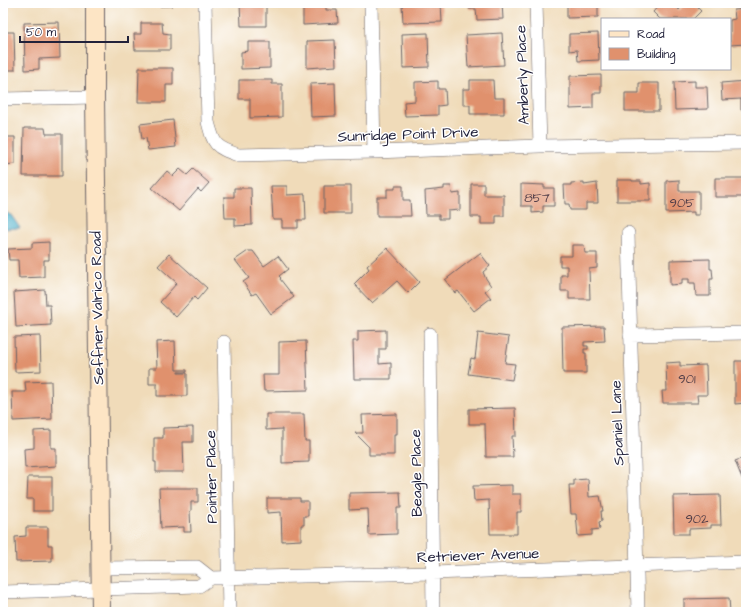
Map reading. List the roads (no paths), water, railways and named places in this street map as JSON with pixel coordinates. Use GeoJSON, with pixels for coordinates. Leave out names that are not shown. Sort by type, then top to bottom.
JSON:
{"type":"FeatureCollection","features":[{"type":"Feature","properties":{"kind":"street","name":"Seffner Valrico Road"},"geometry":{"type":"LineString","coordinates":[[95,3],[94,98],[101,612]]}},
{"type":"Feature","properties":{"kind":"street","name":"Sunridge Point Drive"},"geometry":{"type":"LineString","coordinates":[[205,3],[208,122],[213,139],[221,149],[238,155],[540,146],[746,143]]}},
{"type":"Feature","properties":{"kind":"street"},"geometry":{"type":"LineString","coordinates":[[371,3],[374,152]]}},
{"type":"Feature","properties":{"kind":"street","name":"Amberly Place"},"geometry":{"type":"LineString","coordinates":[[536,3],[540,146]]}},
{"type":"Feature","properties":{"kind":"street"},"geometry":{"type":"LineString","coordinates":[[3,99],[94,98]]}},
{"type":"Feature","properties":{"kind":"street","name":"Spaniel Lane"},"geometry":{"type":"LineString","coordinates":[[628,233],[638,612]]}},
{"type":"Feature","properties":{"kind":"street"},"geometry":{"type":"LineString","coordinates":[[630,334],[746,332]]}},
{"type":"Feature","properties":{"kind":"street","name":"Beagle Place"},"geometry":{"type":"LineString","coordinates":[[430,334],[433,612]]}},
{"type":"Feature","properties":{"kind":"street","name":"Pointer Place"},"geometry":{"type":"LineString","coordinates":[[224,342],[229,612]]}},
{"type":"Feature","properties":{"kind":"street","name":"Retriever Avenue"},"geometry":{"type":"LineString","coordinates":[[3,592],[199,586],[211,578],[433,573],[746,562]]}},
{"type":"Feature","properties":{"kind":"street"},"geometry":{"type":"LineString","coordinates":[[101,568],[197,567],[211,578]]}},
{"type":"Feature","properties":{"kind":"water"},"geometry":{"type":"Polygon","coordinates":[[[3,211],[11,215],[20,228],[3,229],[3,211]]]}}]}
